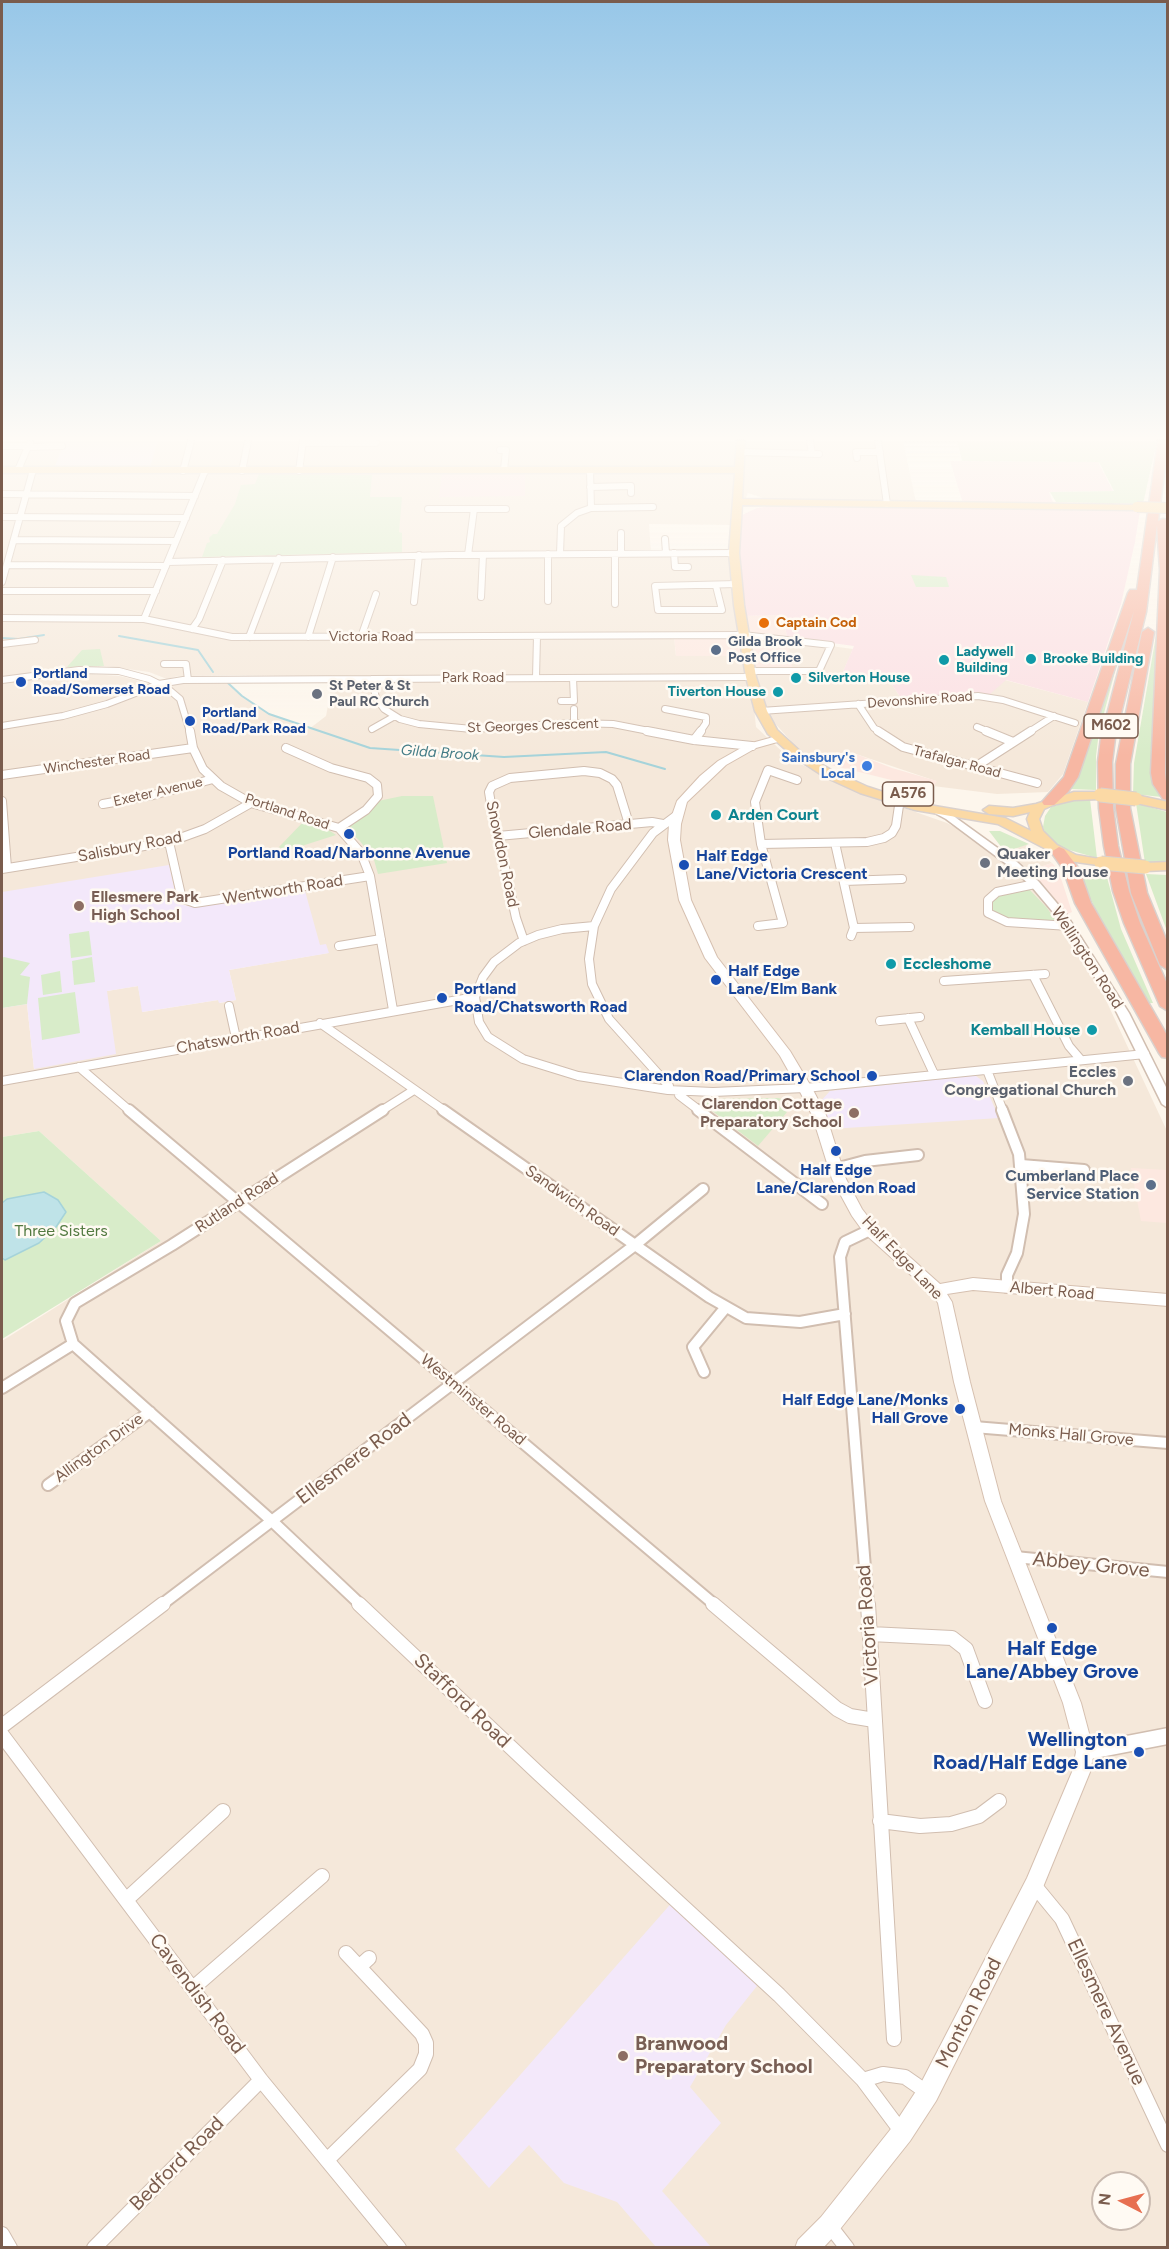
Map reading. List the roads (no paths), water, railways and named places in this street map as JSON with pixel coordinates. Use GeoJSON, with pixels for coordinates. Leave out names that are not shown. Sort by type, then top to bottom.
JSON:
{"type":"FeatureCollection","features":[{"type":"Feature","properties":{"kind":"highway","name":"M602"},"geometry":{"type":"LineString","coordinates":[[1044,805],[1069,782],[1149,546]]}},
{"type":"Feature","properties":{"kind":"highway","name":"M602"},"geometry":{"type":"LineString","coordinates":[[1153,546],[1140,612],[1108,738],[1105,762],[1106,808],[1111,846],[1121,891],[1167,1006]]}},
{"type":"Feature","properties":{"kind":"highway","name":"M602"},"geometry":{"type":"LineString","coordinates":[[1157,546],[1153,609],[1123,764],[1123,808],[1139,893],[1167,965]]}},
{"type":"Feature","properties":{"kind":"highway","name":"M602"},"geometry":{"type":"LineString","coordinates":[[1162,546],[1166,570],[1158,767],[1165,793]]}},
{"type":"Feature","properties":{"kind":"highway"},"geometry":{"type":"LineString","coordinates":[[1053,848],[1074,874],[1083,903],[1167,1053]]}},
{"type":"Feature","properties":{"kind":"main road","name":"A576"},"geometry":{"type":"LineString","coordinates":[[735,546],[743,635],[763,716],[777,739],[798,756],[847,782],[1010,824],[1053,848],[1083,861],[1145,867],[1167,866]]}},
{"type":"Feature","properties":{"kind":"main road"},"geometry":{"type":"LineString","coordinates":[[753,746],[763,732],[763,716]]}},
{"type":"Feature","properties":{"kind":"main road","name":"Half Edge Lane"},"geometry":{"type":"LineString","coordinates":[[777,739],[753,746],[722,763],[682,801],[677,815],[674,847],[685,900],[699,937],[727,983],[761,1022],[806,1088],[819,1115],[835,1169],[848,1197],[870,1230],[936,1290],[948,1312],[993,1501],[1072,1703],[1085,1752]]}},
{"type":"Feature","properties":{"kind":"main road","name":"A576"},"geometry":{"type":"LineString","coordinates":[[900,797],[936,810],[965,811],[1007,812],[1090,794],[1136,799],[1167,806]]}},
{"type":"Feature","properties":{"kind":"main road"},"geometry":{"type":"LineString","coordinates":[[1044,805],[1034,815],[1034,823],[1037,832],[1053,848]]}},
{"type":"Feature","properties":{"kind":"main road","name":"Albert Road"},"geometry":{"type":"LineString","coordinates":[[936,1290],[973,1284],[1167,1300]]}},
{"type":"Feature","properties":{"kind":"main road","name":"Monton Road"},"geometry":{"type":"LineString","coordinates":[[806,2247],[829,2225],[902,2133],[928,2093],[1034,1885],[1081,1772],[1085,1752]]}},
{"type":"Feature","properties":{"kind":"street"},"geometry":{"type":"LineString","coordinates":[[2,582],[12,546]]}},
{"type":"Feature","properties":{"kind":"street"},"geometry":{"type":"LineString","coordinates":[[144,619],[174,546]]}},
{"type":"Feature","properties":{"kind":"street"},"geometry":{"type":"LineString","coordinates":[[468,555],[469,546]]}},
{"type":"Feature","properties":{"kind":"street"},"geometry":{"type":"LineString","coordinates":[[560,546],[560,554]]}},
{"type":"Feature","properties":{"kind":"street"},"geometry":{"type":"LineString","coordinates":[[615,604],[619,546]]}},
{"type":"Feature","properties":{"kind":"street"},"geometry":{"type":"LineString","coordinates":[[665,546],[666,553]]}},
{"type":"Feature","properties":{"kind":"street"},"geometry":{"type":"LineString","coordinates":[[674,553],[675,567],[688,567]]}},
{"type":"Feature","properties":{"kind":"street"},"geometry":{"type":"LineString","coordinates":[[7,565],[167,564],[279,558],[419,555],[734,553]]}},
{"type":"Feature","properties":{"kind":"street"},"geometry":{"type":"LineString","coordinates":[[548,554],[548,601]]}},
{"type":"Feature","properties":{"kind":"street"},"geometry":{"type":"LineString","coordinates":[[414,602],[419,555]]}},
{"type":"Feature","properties":{"kind":"street"},"geometry":{"type":"LineString","coordinates":[[481,597],[483,555]]}},
{"type":"Feature","properties":{"kind":"street"},"geometry":{"type":"LineString","coordinates":[[308,637],[333,557]]}},
{"type":"Feature","properties":{"kind":"street"},"geometry":{"type":"LineString","coordinates":[[249,637],[279,558]]}},
{"type":"Feature","properties":{"kind":"street"},"geometry":{"type":"LineString","coordinates":[[192,629],[199,619],[224,560]]}},
{"type":"Feature","properties":{"kind":"street"},"geometry":{"type":"LineString","coordinates":[[716,586],[722,610],[658,610],[655,586],[737,584]]}},
{"type":"Feature","properties":{"kind":"street"},"geometry":{"type":"LineString","coordinates":[[2,591],[156,591]]}},
{"type":"Feature","properties":{"kind":"street"},"geometry":{"type":"LineString","coordinates":[[361,637],[374,596]]}},
{"type":"Feature","properties":{"kind":"street","name":"Victoria Road"},"geometry":{"type":"LineString","coordinates":[[2,618],[144,619],[226,637],[743,635],[831,645]]}},
{"type":"Feature","properties":{"kind":"street"},"geometry":{"type":"LineString","coordinates":[[536,678],[537,636]]}},
{"type":"Feature","properties":{"kind":"street"},"geometry":{"type":"LineString","coordinates":[[2,644],[35,640]]}},
{"type":"Feature","properties":{"kind":"street","name":"Park Road"},"geometry":{"type":"LineString","coordinates":[[159,684],[188,680],[573,678],[819,671],[831,645]]}},
{"type":"Feature","properties":{"kind":"street"},"geometry":{"type":"LineString","coordinates":[[164,664],[186,664],[188,680]]}},
{"type":"Feature","properties":{"kind":"street","name":"Portland Road"},"geometry":{"type":"LineString","coordinates":[[2,680],[79,669],[132,674],[159,684],[180,699],[186,713],[194,748],[203,769],[221,786],[251,803],[339,828],[361,853],[370,876],[393,1010]]}},
{"type":"Feature","properties":{"kind":"street"},"geometry":{"type":"LineString","coordinates":[[561,701],[574,701],[573,678]]}},
{"type":"Feature","properties":{"kind":"street"},"geometry":{"type":"LineString","coordinates":[[372,679],[376,698],[384,709],[395,716],[372,729]]}},
{"type":"Feature","properties":{"kind":"street"},"geometry":{"type":"LineString","coordinates":[[2,726],[63,716],[107,704],[159,684]]}},
{"type":"Feature","properties":{"kind":"street","name":"Devonshire Road"},"geometry":{"type":"LineString","coordinates":[[763,716],[858,704],[978,696],[1003,700],[1074,721]]}},
{"type":"Feature","properties":{"kind":"street","name":"Trafalgar Road"},"geometry":{"type":"LineString","coordinates":[[858,704],[874,728],[892,741],[914,751],[1037,783]]}},
{"type":"Feature","properties":{"kind":"street"},"geometry":{"type":"LineString","coordinates":[[574,709],[574,723]]}},
{"type":"Feature","properties":{"kind":"street"},"geometry":{"type":"LineString","coordinates":[[665,709],[705,717],[706,723],[694,740]]}},
{"type":"Feature","properties":{"kind":"street","name":"St Georges Crescent"},"geometry":{"type":"LineString","coordinates":[[395,716],[419,724],[472,729],[574,723],[613,724],[694,740],[753,746]]}},
{"type":"Feature","properties":{"kind":"street"},"geometry":{"type":"LineString","coordinates":[[975,767],[1054,716]]}},
{"type":"Feature","properties":{"kind":"street"},"geometry":{"type":"LineString","coordinates":[[977,727],[1013,742]]}},
{"type":"Feature","properties":{"kind":"street","name":"Winchester Road"},"geometry":{"type":"LineString","coordinates":[[2,775],[194,748]]}},
{"type":"Feature","properties":{"kind":"street"},"geometry":{"type":"LineString","coordinates":[[286,748],[331,768],[368,778],[377,785],[378,796],[366,810],[339,828]]}},
{"type":"Feature","properties":{"kind":"street"},"geometry":{"type":"LineString","coordinates":[[758,926],[783,923],[760,844],[755,802],[768,770],[796,780]]}},
{"type":"Feature","properties":{"kind":"street","name":"Snowdon Road"},"geometry":{"type":"LineString","coordinates":[[524,941],[516,918],[489,792],[496,783],[510,777],[584,771],[604,774],[617,785],[629,824]]}},
{"type":"Feature","properties":{"kind":"street","name":"Exeter Avenue"},"geometry":{"type":"LineString","coordinates":[[103,804],[153,795],[213,779]]}},
{"type":"Feature","properties":{"kind":"street"},"geometry":{"type":"LineString","coordinates":[[760,844],[872,841],[888,836],[896,826],[900,797]]}},
{"type":"Feature","properties":{"kind":"street"},"geometry":{"type":"LineString","coordinates":[[2,801],[4,869]]}},
{"type":"Feature","properties":{"kind":"street","name":"Salisbury Road"},"geometry":{"type":"LineString","coordinates":[[4,869],[169,842],[205,829],[251,803]]}},
{"type":"Feature","properties":{"kind":"street","name":"Wellington Road"},"geometry":{"type":"LineString","coordinates":[[936,810],[1006,859],[1035,884],[1069,926],[1107,984],[1145,1054],[1167,1104]]}},
{"type":"Feature","properties":{"kind":"street"},"geometry":{"type":"LineString","coordinates":[[964,829],[962,823],[965,811]]}},
{"type":"Feature","properties":{"kind":"street"},"geometry":{"type":"LineString","coordinates":[[668,1090],[669,1086],[614,1026],[597,997],[589,965],[589,951],[594,926],[603,904],[622,871],[663,824],[677,815]]}},
{"type":"Feature","properties":{"kind":"street","name":"Glendale Road"},"geometry":{"type":"LineString","coordinates":[[498,836],[652,822],[663,824]]}},
{"type":"Feature","properties":{"kind":"street","name":"Wentworth Road"},"geometry":{"type":"LineString","coordinates":[[169,842],[181,895],[184,899],[195,903],[370,876]]}},
{"type":"Feature","properties":{"kind":"street"},"geometry":{"type":"LineString","coordinates":[[836,843],[852,932],[909,927]]}},
{"type":"Feature","properties":{"kind":"street"},"geometry":{"type":"LineString","coordinates":[[844,881],[902,879]]}},
{"type":"Feature","properties":{"kind":"street"},"geometry":{"type":"LineString","coordinates":[[1035,884],[997,892],[988,900],[986,909],[988,913],[1006,922],[1069,926]]}},
{"type":"Feature","properties":{"kind":"street"},"geometry":{"type":"LineString","coordinates":[[594,926],[551,931],[524,941],[507,951],[488,970],[475,997],[476,1015],[483,1030],[496,1044],[517,1056],[578,1076],[679,1091],[744,1092],[806,1088],[1145,1054]]}},
{"type":"Feature","properties":{"kind":"street"},"geometry":{"type":"LineString","coordinates":[[339,946],[381,939]]}},
{"type":"Feature","properties":{"kind":"street"},"geometry":{"type":"LineString","coordinates":[[944,981],[1045,974]]}},
{"type":"Feature","properties":{"kind":"street"},"geometry":{"type":"LineString","coordinates":[[1033,975],[1069,1046],[1081,1060]]}},
{"type":"Feature","properties":{"kind":"street","name":"Chatsworth Road"},"geometry":{"type":"LineString","coordinates":[[2,1081],[475,997]]}},
{"type":"Feature","properties":{"kind":"street"},"geometry":{"type":"LineString","coordinates":[[229,1006],[236,1038]]}},
{"type":"Feature","properties":{"kind":"street"},"geometry":{"type":"LineString","coordinates":[[880,1021],[920,1017]]}},
{"type":"Feature","properties":{"kind":"street"},"geometry":{"type":"LineString","coordinates":[[909,1018],[934,1074]]}},
{"type":"Feature","properties":{"kind":"street","name":"Sandwich Road"},"geometry":{"type":"LineString","coordinates":[[320,1023],[726,1307],[746,1318],[800,1322],[844,1314]]}},
{"type":"Feature","properties":{"kind":"street","name":"Westminster Road"},"geometry":{"type":"LineString","coordinates":[[80,1067],[237,1203],[454,1383],[837,1709],[850,1716],[874,1720]]}},
{"type":"Feature","properties":{"kind":"street"},"geometry":{"type":"LineString","coordinates":[[987,1070],[1019,1154],[1021,1165],[1024,1214],[1017,1253],[1007,1275],[1007,1287]]}},
{"type":"Feature","properties":{"kind":"street","name":"Rutland Road"},"geometry":{"type":"LineString","coordinates":[[66,1320],[75,1303],[414,1090]]}},
{"type":"Feature","properties":{"kind":"street"},"geometry":{"type":"LineString","coordinates":[[679,1091],[679,1095],[822,1204]]}},
{"type":"Feature","properties":{"kind":"street"},"geometry":{"type":"LineString","coordinates":[[835,1169],[865,1161],[918,1155]]}},
{"type":"Feature","properties":{"kind":"street"},"geometry":{"type":"LineString","coordinates":[[1021,1165],[1084,1170]]}},
{"type":"Feature","properties":{"kind":"street","name":"Ellesmere Road"},"geometry":{"type":"LineString","coordinates":[[2,1726],[635,1245],[703,1189]]}},
{"type":"Feature","properties":{"kind":"street","name":"Victoria Road"},"geometry":{"type":"LineString","coordinates":[[870,1230],[850,1238],[842,1246],[840,1257],[870,1634],[894,2039]]}},
{"type":"Feature","properties":{"kind":"street"},"geometry":{"type":"LineString","coordinates":[[704,1372],[693,1347],[726,1307]]}},
{"type":"Feature","properties":{"kind":"street","name":"Stafford Road"},"geometry":{"type":"LineString","coordinates":[[66,1320],[74,1344],[272,1521],[537,1773],[779,1995],[863,2080],[886,2108],[902,2133]]}},
{"type":"Feature","properties":{"kind":"street"},"geometry":{"type":"LineString","coordinates":[[2,1388],[74,1344]]}},
{"type":"Feature","properties":{"kind":"street","name":"Allington Drive"},"geometry":{"type":"LineString","coordinates":[[48,1485],[150,1412]]}},
{"type":"Feature","properties":{"kind":"street","name":"Monks Hall Grove"},"geometry":{"type":"LineString","coordinates":[[974,1427],[1167,1443]]}},
{"type":"Feature","properties":{"kind":"street","name":"Abbey Grove"},"geometry":{"type":"LineString","coordinates":[[1015,1557],[1167,1572]]}},
{"type":"Feature","properties":{"kind":"street"},"geometry":{"type":"LineString","coordinates":[[870,1634],[952,1638],[966,1649],[986,1701]]}},
{"type":"Feature","properties":{"kind":"street","name":"Cavendish Road"},"geometry":{"type":"LineString","coordinates":[[2,1735],[261,2080],[399,2247]]}},
{"type":"Feature","properties":{"kind":"street"},"geometry":{"type":"LineString","coordinates":[[1085,1752],[1167,1736]]}},
{"type":"Feature","properties":{"kind":"street"},"geometry":{"type":"LineString","coordinates":[[880,1821],[920,1826],[951,1824],[979,1816],[999,1801]]}},
{"type":"Feature","properties":{"kind":"street"},"geometry":{"type":"LineString","coordinates":[[127,1899],[224,1811]]}},
{"type":"Feature","properties":{"kind":"street"},"geometry":{"type":"LineString","coordinates":[[193,1988],[322,1876]]}},
{"type":"Feature","properties":{"kind":"street","name":"Ellesmere Avenue"},"geometry":{"type":"LineString","coordinates":[[1034,1885],[1062,1919],[1167,2145]]}},
{"type":"Feature","properties":{"kind":"street"},"geometry":{"type":"LineString","coordinates":[[327,2160],[420,2068],[426,2054],[426,2043],[422,2034],[364,1962],[346,1953]]}},
{"type":"Feature","properties":{"kind":"street"},"geometry":{"type":"LineString","coordinates":[[863,2080],[883,2074],[905,2077],[928,2093]]}},
{"type":"Feature","properties":{"kind":"street","name":"Bedford Road"},"geometry":{"type":"LineString","coordinates":[[94,2247],[261,2080]]}},
{"type":"Feature","properties":{"kind":"street"},"geometry":{"type":"LineString","coordinates":[[829,2225],[847,2247]]}},
{"type":"Feature","properties":{"kind":"street"},"geometry":{"type":"LineString","coordinates":[[2,2234],[10,2247]]}},
{"type":"Feature","properties":{"kind":"water"},"geometry":{"type":"Polygon","coordinates":[[[44,1192],[58,1200],[66,1212],[56,1227],[39,1243],[5,1260],[2,1258],[2,1203],[7,1199],[44,1192]]]}},
{"type":"Feature","properties":{"kind":"waterway","name":"Gilda Brook"},"geometry":{"type":"LineString","coordinates":[[2,638],[19,639],[44,635]]}},
{"type":"Feature","properties":{"kind":"waterway","name":"Gilda Brook"},"geometry":{"type":"LineString","coordinates":[[119,636],[198,650],[213,672]]}},
{"type":"Feature","properties":{"kind":"waterway","name":"Gilda Brook"},"geometry":{"type":"LineString","coordinates":[[228,683],[242,696],[269,714],[370,748],[504,757],[606,752],[665,769]]}},
{"type":"Feature","properties":{"kind":"place","name":"Captain Cod"},"geometry":{"type":"Point","coordinates":[764,623]}},
{"type":"Feature","properties":{"kind":"place","name":"Gilda Brook Post Office"},"geometry":{"type":"Point","coordinates":[716,650]}},
{"type":"Feature","properties":{"kind":"place","name":"Brooke Building"},"geometry":{"type":"Point","coordinates":[1031,659]}},
{"type":"Feature","properties":{"kind":"place","name":"Ladywell Building"},"geometry":{"type":"Point","coordinates":[944,660]}},
{"type":"Feature","properties":{"kind":"place","name":"Silverton House"},"geometry":{"type":"Point","coordinates":[796,678]}},
{"type":"Feature","properties":{"kind":"place","name":"Portland Road/Somerset Road"},"geometry":{"type":"Point","coordinates":[21,682]}},
{"type":"Feature","properties":{"kind":"place","name":"Tiverton House"},"geometry":{"type":"Point","coordinates":[778,692]}},
{"type":"Feature","properties":{"kind":"place","name":"St Peter & St Paul RC Church"},"geometry":{"type":"Point","coordinates":[317,694]}},
{"type":"Feature","properties":{"kind":"place","name":"Portland Road/Park Road"},"geometry":{"type":"Point","coordinates":[190,721]}},
{"type":"Feature","properties":{"kind":"place","name":"Sainsbury's Local"},"geometry":{"type":"Point","coordinates":[867,766]}},
{"type":"Feature","properties":{"kind":"place","name":"Arden Court"},"geometry":{"type":"Point","coordinates":[716,815]}},
{"type":"Feature","properties":{"kind":"place","name":"Portland Road/Narbonne Avenue"},"geometry":{"type":"Point","coordinates":[349,834]}},
{"type":"Feature","properties":{"kind":"place","name":"Quaker Meeting House"},"geometry":{"type":"Point","coordinates":[985,863]}},
{"type":"Feature","properties":{"kind":"place","name":"Half Edge Lane/Victoria Crescent"},"geometry":{"type":"Point","coordinates":[684,865]}},
{"type":"Feature","properties":{"kind":"place","name":"Ellesmere Park High School"},"geometry":{"type":"Point","coordinates":[79,906]}},
{"type":"Feature","properties":{"kind":"place","name":"Eccleshome"},"geometry":{"type":"Point","coordinates":[891,964]}},
{"type":"Feature","properties":{"kind":"place","name":"Half Edge Lane/Elm Bank"},"geometry":{"type":"Point","coordinates":[716,980]}},
{"type":"Feature","properties":{"kind":"place","name":"Portland Road/Chatsworth Road"},"geometry":{"type":"Point","coordinates":[442,998]}},
{"type":"Feature","properties":{"kind":"place","name":"Kemball House"},"geometry":{"type":"Point","coordinates":[1092,1030]}},
{"type":"Feature","properties":{"kind":"place","name":"Clarendon Road/Primary School"},"geometry":{"type":"Point","coordinates":[872,1076]}},
{"type":"Feature","properties":{"kind":"place","name":"Eccles Congregational Church"},"geometry":{"type":"Point","coordinates":[1128,1081]}},
{"type":"Feature","properties":{"kind":"place","name":"Clarendon Cottage Preparatory School"},"geometry":{"type":"Point","coordinates":[854,1113]}},
{"type":"Feature","properties":{"kind":"place","name":"Half Edge Lane/Clarendon Road"},"geometry":{"type":"Point","coordinates":[836,1151]}},
{"type":"Feature","properties":{"kind":"place","name":"Cumberland Place Service Station"},"geometry":{"type":"Point","coordinates":[1151,1185]}},
{"type":"Feature","properties":{"kind":"place","name":"Half Edge Lane/Monks Hall Grove"},"geometry":{"type":"Point","coordinates":[960,1409]}},
{"type":"Feature","properties":{"kind":"place","name":"Half Edge Lane/Abbey Grove"},"geometry":{"type":"Point","coordinates":[1052,1628]}},
{"type":"Feature","properties":{"kind":"place","name":"Wellington Road/Half Edge Lane"},"geometry":{"type":"Point","coordinates":[1139,1752]}},
{"type":"Feature","properties":{"kind":"place","name":"Branwood Preparatory School"},"geometry":{"type":"Point","coordinates":[623,2056]}},
{"type":"Feature","properties":{"kind":"park label","name":"Three Sisters"},"geometry":{"type":"Point","coordinates":[61,1231]}}]}
